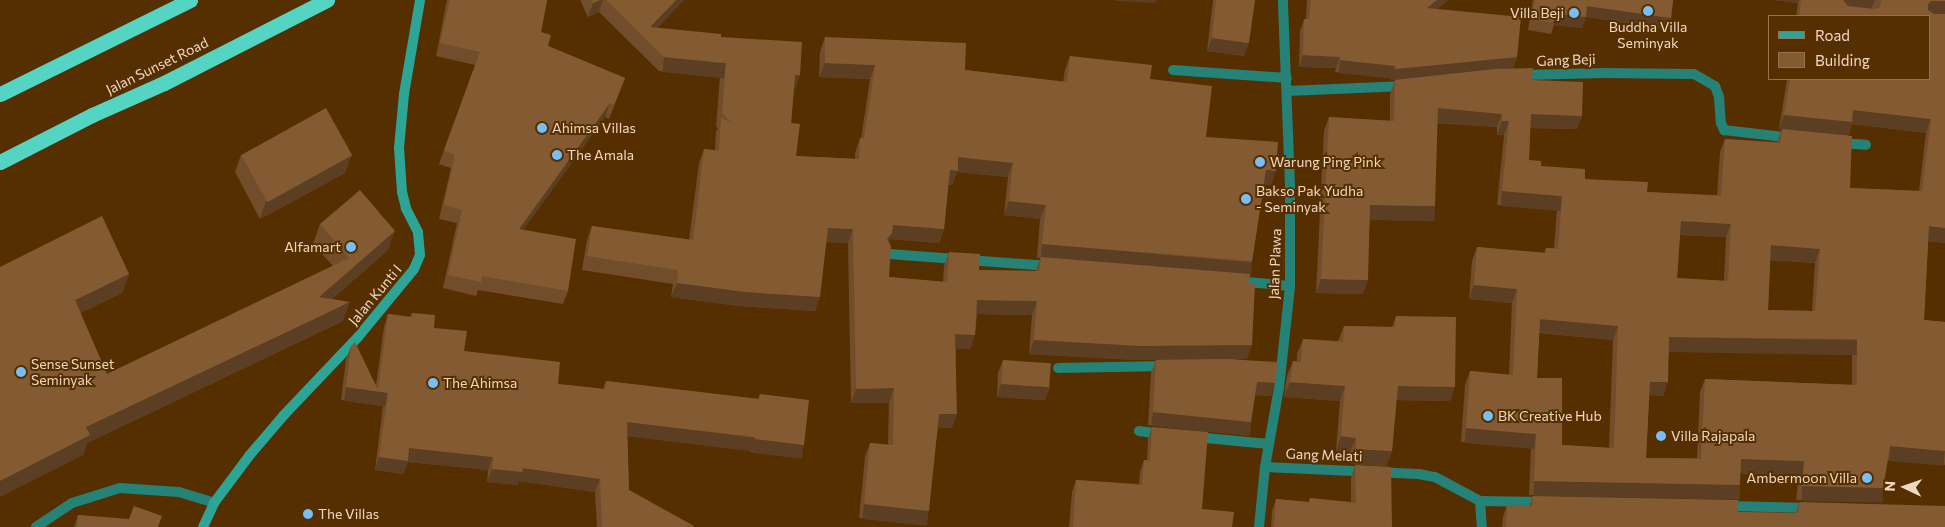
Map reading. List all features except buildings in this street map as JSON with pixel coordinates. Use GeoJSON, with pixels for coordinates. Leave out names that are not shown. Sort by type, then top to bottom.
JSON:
{"type":"FeatureCollection","features":[{"type":"Feature","properties":{"kind":"highway"},"geometry":{"type":"LineString","coordinates":[[0,94],[190,0]]}},
{"type":"Feature","properties":{"kind":"highway","name":"Jalan Sunset Road"},"geometry":{"type":"LineString","coordinates":[[0,162],[92,115],[164,83],[327,0]]}},
{"type":"Feature","properties":{"kind":"street","name":"Jalan Kunti I"},"geometry":{"type":"LineString","coordinates":[[203,527],[214,503],[283,416],[358,337],[414,269],[420,255],[418,232],[406,208],[402,192],[398,148],[404,94],[420,0]]}},
{"type":"Feature","properties":{"kind":"street","name":"Jalan Plawa"},"geometry":{"type":"LineString","coordinates":[[1259,527],[1276,368],[1290,286],[1287,78],[1283,0]]}},
{"type":"Feature","properties":{"kind":"street"},"geometry":{"type":"LineString","coordinates":[[1173,70],[1287,78]]}},
{"type":"Feature","properties":{"kind":"street","name":"Gang Beji"},"geometry":{"type":"LineString","coordinates":[[1509,76],[1603,72],[1694,74],[1714,86],[1719,97],[1721,123],[1724,130],[1801,139]]}},
{"type":"Feature","properties":{"kind":"street"},"geometry":{"type":"LineString","coordinates":[[1287,91],[1412,85]]}},
{"type":"Feature","properties":{"kind":"street"},"geometry":{"type":"LineString","coordinates":[[1829,142],[1866,145]]}},
{"type":"Feature","properties":{"kind":"street"},"geometry":{"type":"LineString","coordinates":[[889,254],[1063,267]]}},
{"type":"Feature","properties":{"kind":"street"},"geometry":{"type":"LineString","coordinates":[[1224,280],[1290,286]]}},
{"type":"Feature","properties":{"kind":"street"},"geometry":{"type":"LineString","coordinates":[[1058,368],[1183,366]]}},
{"type":"Feature","properties":{"kind":"street"},"geometry":{"type":"LineString","coordinates":[[1139,431],[1269,444]]}},
{"type":"Feature","properties":{"kind":"street","name":"Gang Melati"},"geometry":{"type":"LineString","coordinates":[[1265,467],[1418,474],[1435,477],[1480,501],[1549,503]]}},
{"type":"Feature","properties":{"kind":"street"},"geometry":{"type":"LineString","coordinates":[[36,527],[72,503],[120,488],[179,492],[214,503]]}},
{"type":"Feature","properties":{"kind":"street"},"geometry":{"type":"LineString","coordinates":[[1480,501],[1482,527]]}},
{"type":"Feature","properties":{"kind":"street"},"geometry":{"type":"LineString","coordinates":[[1718,506],[1817,508]]}},
{"type":"Feature","properties":{"kind":"place","name":"Buddha Villa Seminyak"},"geometry":{"type":"Point","coordinates":[1648,11]}},
{"type":"Feature","properties":{"kind":"place","name":"Villa Beji"},"geometry":{"type":"Point","coordinates":[1574,13]}},
{"type":"Feature","properties":{"kind":"place","name":"Ahimsa Villas"},"geometry":{"type":"Point","coordinates":[542,128]}},
{"type":"Feature","properties":{"kind":"place","name":"The Amala"},"geometry":{"type":"Point","coordinates":[557,155]}},
{"type":"Feature","properties":{"kind":"place","name":"Warung Ping Pink"},"geometry":{"type":"Point","coordinates":[1260,162]}},
{"type":"Feature","properties":{"kind":"place","name":"Bakso Pak Yudha - Seminyak"},"geometry":{"type":"Point","coordinates":[1246,199]}},
{"type":"Feature","properties":{"kind":"place","name":"Alfamart"},"geometry":{"type":"Point","coordinates":[351,247]}},
{"type":"Feature","properties":{"kind":"place","name":"Sense Sunset Seminyak"},"geometry":{"type":"Point","coordinates":[21,372]}},
{"type":"Feature","properties":{"kind":"place","name":"The Ahimsa"},"geometry":{"type":"Point","coordinates":[433,383]}},
{"type":"Feature","properties":{"kind":"place","name":"BK Creative Hub"},"geometry":{"type":"Point","coordinates":[1488,416]}},
{"type":"Feature","properties":{"kind":"place","name":"Villa Rajapala"},"geometry":{"type":"Point","coordinates":[1661,436]}},
{"type":"Feature","properties":{"kind":"place","name":"Ambermoon Villa"},"geometry":{"type":"Point","coordinates":[1867,478]}},
{"type":"Feature","properties":{"kind":"place","name":"The Villas"},"geometry":{"type":"Point","coordinates":[308,514]}}]}
